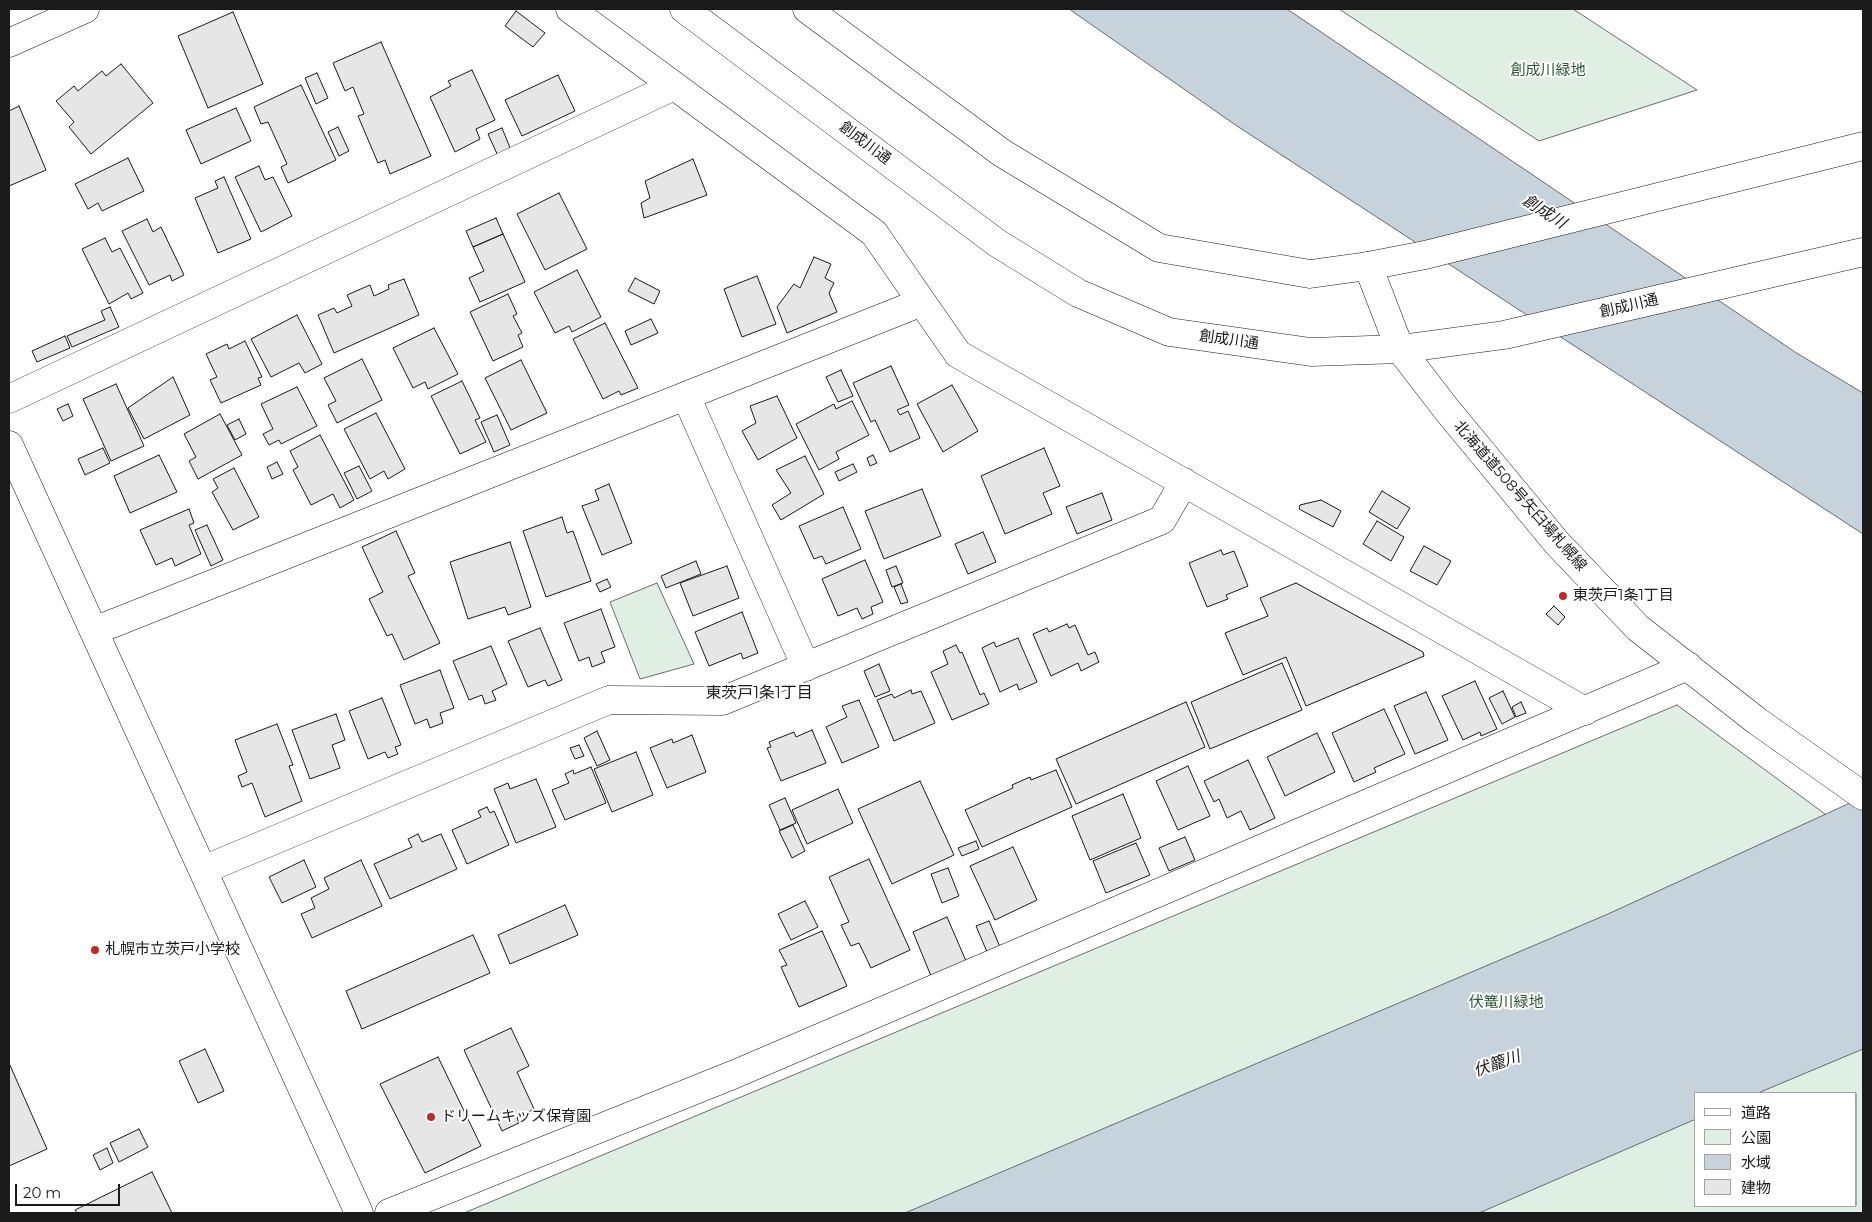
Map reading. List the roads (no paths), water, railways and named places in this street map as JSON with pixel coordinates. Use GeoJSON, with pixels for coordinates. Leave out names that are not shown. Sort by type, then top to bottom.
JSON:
{"type":"FeatureCollection","features":[{"type":"Feature","properties":{"kind":"main road"},"geometry":{"type":"LineString","coordinates":[[9,43],[85,9]]}},
{"type":"Feature","properties":{"kind":"main road"},"geometry":{"type":"LineString","coordinates":[[570,9],[874,232],[958,354],[1585,711]]}},
{"type":"Feature","properties":{"kind":"main road","name":"創成川通"},"geometry":{"type":"LineString","coordinates":[[684,9],[997,243],[1078,292],[1169,332],[1311,352],[1400,349],[1504,335],[1863,252]]}},
{"type":"Feature","properties":{"kind":"main road"},"geometry":{"type":"LineString","coordinates":[[807,9],[1002,153],[1159,248],[1310,274],[1368,266],[1425,255],[1863,146]]}},
{"type":"Feature","properties":{"kind":"main road"},"geometry":{"type":"LineString","coordinates":[[9,399],[674,86]]}},
{"type":"Feature","properties":{"kind":"main road","name":"北海道道508号矢臼場札幌線"},"geometry":{"type":"LineString","coordinates":[[1368,266],[1400,349],[1447,410],[1557,542],[1638,628],[1757,721],[1863,796]]}},
{"type":"Feature","properties":{"kind":"main road"},"geometry":{"type":"LineString","coordinates":[[94,631],[922,302]]}},
{"type":"Feature","properties":{"kind":"main road"},"geometry":{"type":"LineString","coordinates":[[686,396],[806,667]]}},
{"type":"Feature","properties":{"kind":"main road"},"geometry":{"type":"LineString","coordinates":[[9,445],[359,1213]]}},
{"type":"Feature","properties":{"kind":"main road"},"geometry":{"type":"LineString","coordinates":[[203,870],[609,700],[722,701],[1162,520],[1184,482]]}},
{"type":"Feature","properties":{"kind":"main road"},"geometry":{"type":"LineString","coordinates":[[390,1213],[734,1074],[1688,666]]}},
{"type":"Feature","properties":{"kind":"water","name":"創成川"},"geometry":{"type":"Polygon","coordinates":[[[1069,9],[1287,9],[1795,352],[1863,393],[1863,534],[1237,126],[1069,9]]]}},
{"type":"Feature","properties":{"kind":"water","name":"伏籠川"},"geometry":{"type":"Polygon","coordinates":[[[1863,797],[1863,1049],[1760,1092],[1694,1092],[1694,1120],[1479,1213],[905,1213],[1608,914],[1863,797]]]}},
{"type":"Feature","properties":{"kind":"place","name":"東茨戸1条1丁目"},"geometry":{"type":"Point","coordinates":[1563,596]}},
{"type":"Feature","properties":{"kind":"place","name":"札幌市立茨戸小学校"},"geometry":{"type":"Point","coordinates":[95,950]}},
{"type":"Feature","properties":{"kind":"place","name":"ドリームキッズ保育園"},"geometry":{"type":"Point","coordinates":[431,1117]}},
{"type":"Feature","properties":{"kind":"district","name":"東茨戸1条1丁目"},"geometry":{"type":"Point","coordinates":[759,693]}},
{"type":"Feature","properties":{"kind":"park label","name":"創成川緑地"},"geometry":{"type":"Point","coordinates":[1548,71]}},
{"type":"Feature","properties":{"kind":"park label","name":"伏篭川緑地"},"geometry":{"type":"Point","coordinates":[1506,1003]}}]}
